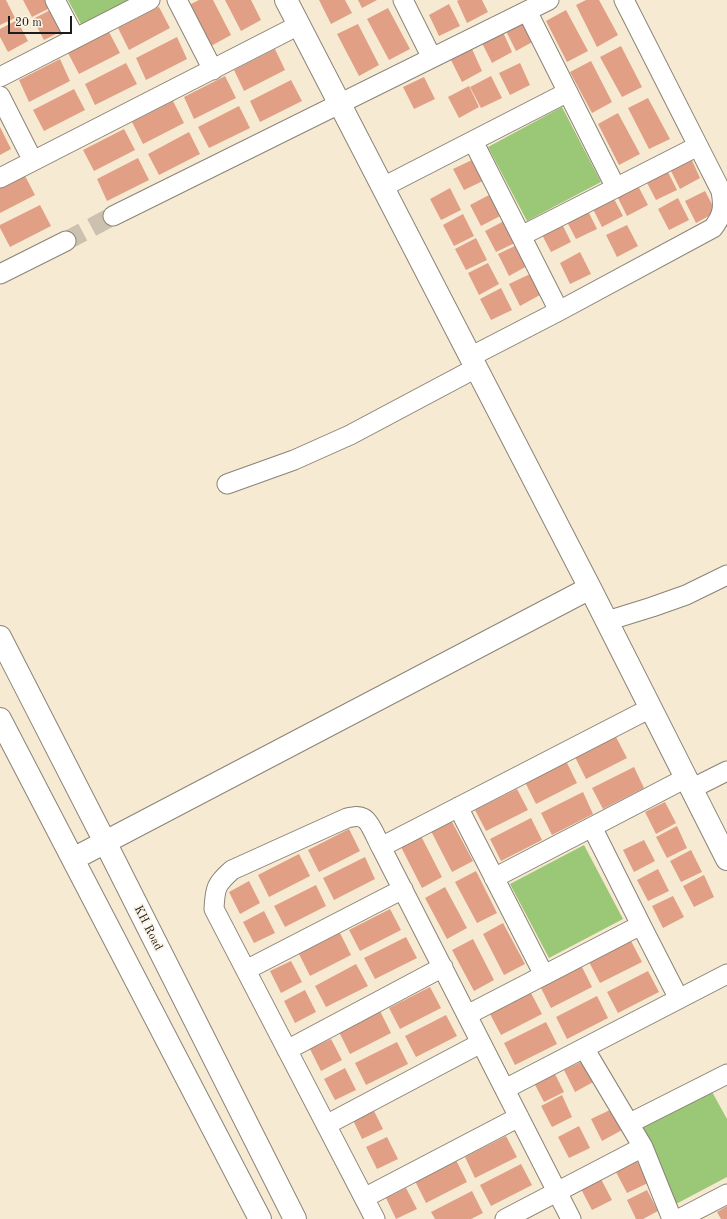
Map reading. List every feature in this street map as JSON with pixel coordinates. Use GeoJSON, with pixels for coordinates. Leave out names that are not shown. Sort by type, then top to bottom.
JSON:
{"type":"FeatureCollection","features":[{"type":"Feature","properties":{"kind":"street"},"geometry":{"type":"LineString","coordinates":[[55,0],[75,38]]}},
{"type":"Feature","properties":{"kind":"street"},"geometry":{"type":"LineString","coordinates":[[0,77],[150,0]]}},
{"type":"Feature","properties":{"kind":"street"},"geometry":{"type":"LineString","coordinates":[[177,0],[213,70]]}},
{"type":"Feature","properties":{"kind":"street"},"geometry":{"type":"LineString","coordinates":[[286,0],[607,621],[727,859]]}},
{"type":"Feature","properties":{"kind":"street"},"geometry":{"type":"LineString","coordinates":[[403,0],[432,58]]}},
{"type":"Feature","properties":{"kind":"street"},"geometry":{"type":"LineString","coordinates":[[113,216],[549,0]]}},
{"type":"Feature","properties":{"kind":"street"},"geometry":{"type":"LineString","coordinates":[[227,484],[294,460],[350,435],[559,311],[713,228],[720,218],[724,204],[721,191],[624,0]]}},
{"type":"Feature","properties":{"kind":"street"},"geometry":{"type":"LineString","coordinates":[[527,11],[616,188]]}},
{"type":"Feature","properties":{"kind":"street"},"geometry":{"type":"LineString","coordinates":[[0,178],[299,25]]}},
{"type":"Feature","properties":{"kind":"street"},"geometry":{"type":"LineString","coordinates":[[383,187],[568,92]]}},
{"type":"Feature","properties":{"kind":"street"},"geometry":{"type":"LineString","coordinates":[[0,96],[33,161]]}},
{"type":"Feature","properties":{"kind":"street"},"geometry":{"type":"LineString","coordinates":[[473,141],[559,311]]}},
{"type":"Feature","properties":{"kind":"street"},"geometry":{"type":"LineString","coordinates":[[521,236],[698,146]]}},
{"type":"Feature","properties":{"kind":"street"},"geometry":{"type":"LineString","coordinates":[[0,274],[66,241]]}},
{"type":"Feature","properties":{"kind":"street"},"geometry":{"type":"LineString","coordinates":[[607,621],[686,595],[727,575]]}},
{"type":"Feature","properties":{"kind":"street"},"geometry":{"type":"LineString","coordinates":[[73,859],[590,588]]}},
{"type":"Feature","properties":{"kind":"street","name":"KH Road"},"geometry":{"type":"LineString","coordinates":[[0,637],[295,1219]]}},
{"type":"Feature","properties":{"kind":"street"},"geometry":{"type":"LineString","coordinates":[[381,847],[651,709]]}},
{"type":"Feature","properties":{"kind":"street"},"geometry":{"type":"LineString","coordinates":[[0,719],[260,1219]]}},
{"type":"Feature","properties":{"kind":"street"},"geometry":{"type":"LineString","coordinates":[[494,878],[592,827],[689,783],[727,771]]}},
{"type":"Feature","properties":{"kind":"street"},"geometry":{"type":"LineString","coordinates":[[458,807],[544,975]]}},
{"type":"Feature","properties":{"kind":"street"},"geometry":{"type":"LineString","coordinates":[[375,1219],[214,909],[215,891],[221,880],[232,870],[347,818],[356,816],[363,818],[369,825],[381,847],[571,1219]]}},
{"type":"Feature","properties":{"kind":"street"},"geometry":{"type":"LineString","coordinates":[[592,827],[679,999]]}},
{"type":"Feature","properties":{"kind":"street"},"geometry":{"type":"LineString","coordinates":[[246,970],[403,889]]}},
{"type":"Feature","properties":{"kind":"street"},"geometry":{"type":"LineString","coordinates":[[467,1015],[641,925]]}},
{"type":"Feature","properties":{"kind":"street"},"geometry":{"type":"LineString","coordinates":[[287,1050],[442,967]]}},
{"type":"Feature","properties":{"kind":"street"},"geometry":{"type":"LineString","coordinates":[[505,1089],[727,974]]}},
{"type":"Feature","properties":{"kind":"street"},"geometry":{"type":"LineString","coordinates":[[326,1125],[481,1043]]}},
{"type":"Feature","properties":{"kind":"street"},"geometry":{"type":"LineString","coordinates":[[584,1048],[643,1147],[672,1219]]}},
{"type":"Feature","properties":{"kind":"street"},"geometry":{"type":"LineString","coordinates":[[630,1123],[725,1079]]}},
{"type":"Feature","properties":{"kind":"street"},"geometry":{"type":"LineString","coordinates":[[364,1198],[519,1117]]}},
{"type":"Feature","properties":{"kind":"street"},"geometry":{"type":"LineString","coordinates":[[505,1219],[643,1147]]}},
{"type":"Feature","properties":{"kind":"street"},"geometry":{"type":"LineString","coordinates":[[679,1219],[727,1194]]}},
{"type":"Feature","properties":{"kind":"green space"},"geometry":{"type":"Polygon","coordinates":[[[68,0],[132,0],[82,26],[68,0]]]}},
{"type":"Feature","properties":{"kind":"green space"},"geometry":{"type":"Polygon","coordinates":[[[562,107],[601,182],[527,221],[488,147],[562,107]]]}},
{"type":"Feature","properties":{"kind":"green space"},"geometry":{"type":"Polygon","coordinates":[[[584,845],[623,919],[549,958],[510,884],[584,845]]]}},
{"type":"Feature","properties":{"kind":"green space"},"geometry":{"type":"Polygon","coordinates":[[[711,1090],[727,1119],[727,1177],[676,1204],[637,1129],[711,1090]]]}},
{"type":"Feature","properties":{"kind":"building"},"geometry":{"type":"Polygon","coordinates":[[[0,0],[6,0],[15,18],[0,25],[0,0]]]}},
{"type":"Feature","properties":{"kind":"building"},"geometry":{"type":"Polygon","coordinates":[[[23,0],[49,0],[52,7],[32,17],[23,0]]]}},
{"type":"Feature","properties":{"kind":"building"},"geometry":{"type":"Polygon","coordinates":[[[199,0],[213,0],[231,35],[211,46],[189,5],[199,0]]]}},
{"type":"Feature","properties":{"kind":"building"},"geometry":{"type":"Polygon","coordinates":[[[225,0],[251,0],[261,20],[241,31],[225,0]]]}},
{"type":"Feature","properties":{"kind":"building"},"geometry":{"type":"Polygon","coordinates":[[[319,0],[345,0],[352,13],[331,24],[319,0]]]}},
{"type":"Feature","properties":{"kind":"building"},"geometry":{"type":"Polygon","coordinates":[[[358,0],[377,0],[362,8],[358,0]]]}},
{"type":"Feature","properties":{"kind":"building"},"geometry":{"type":"Polygon","coordinates":[[[482,0],[488,12],[467,23],[457,1],[482,0]]]}},
{"type":"Feature","properties":{"kind":"building"},"geometry":{"type":"Polygon","coordinates":[[[586,0],[599,0],[618,35],[597,47],[576,5],[586,0]]]}},
{"type":"Feature","properties":{"kind":"building"},"geometry":{"type":"Polygon","coordinates":[[[449,4],[460,26],[439,36],[429,15],[449,4]]]}},
{"type":"Feature","properties":{"kind":"building"},"geometry":{"type":"Polygon","coordinates":[[[159,7],[170,28],[129,50],[118,28],[159,7]]]}},
{"type":"Feature","properties":{"kind":"building"},"geometry":{"type":"Polygon","coordinates":[[[54,8],[64,30],[44,40],[33,19],[54,8]]]}},
{"type":"Feature","properties":{"kind":"building"},"geometry":{"type":"Polygon","coordinates":[[[388,8],[410,49],[389,60],[367,19],[388,8]]]}},
{"type":"Feature","properties":{"kind":"building"},"geometry":{"type":"Polygon","coordinates":[[[566,10],[588,51],[567,62],[546,21],[566,10]]]}},
{"type":"Feature","properties":{"kind":"building"},"geometry":{"type":"Polygon","coordinates":[[[525,19],[536,40],[516,51],[505,29],[525,19]]]}},
{"type":"Feature","properties":{"kind":"building"},"geometry":{"type":"Polygon","coordinates":[[[17,20],[28,41],[8,52],[0,37],[0,29],[17,20]]]}},
{"type":"Feature","properties":{"kind":"building"},"geometry":{"type":"Polygon","coordinates":[[[358,24],[379,65],[359,76],[337,34],[358,24]]]}},
{"type":"Feature","properties":{"kind":"building"},"geometry":{"type":"Polygon","coordinates":[[[502,30],[512,52],[492,63],[481,41],[502,30]]]}},
{"type":"Feature","properties":{"kind":"building"},"geometry":{"type":"Polygon","coordinates":[[[109,32],[120,53],[79,74],[68,53],[109,32]]]}},
{"type":"Feature","properties":{"kind":"building"},"geometry":{"type":"Polygon","coordinates":[[[177,37],[187,59],[146,80],[136,58],[177,37]]]}},
{"type":"Feature","properties":{"kind":"building"},"geometry":{"type":"Polygon","coordinates":[[[621,46],[642,87],[622,97],[600,57],[621,46]]]}},
{"type":"Feature","properties":{"kind":"building"},"geometry":{"type":"Polygon","coordinates":[[[275,49],[285,70],[244,91],[234,70],[275,49]]]}},
{"type":"Feature","properties":{"kind":"building"},"geometry":{"type":"Polygon","coordinates":[[[472,49],[482,71],[462,82],[451,60],[472,49]]]}},
{"type":"Feature","properties":{"kind":"building"},"geometry":{"type":"Polygon","coordinates":[[[60,59],[70,81],[29,102],[19,80],[60,59]]]}},
{"type":"Feature","properties":{"kind":"building"},"geometry":{"type":"Polygon","coordinates":[[[591,61],[612,102],[592,113],[570,72],[591,61]]]}},
{"type":"Feature","properties":{"kind":"building"},"geometry":{"type":"Polygon","coordinates":[[[126,63],[137,84],[95,105],[85,84],[126,63]]]}},
{"type":"Feature","properties":{"kind":"building"},"geometry":{"type":"Polygon","coordinates":[[[520,63],[530,85],[510,95],[499,73],[520,63]]]}},
{"type":"Feature","properties":{"kind":"building"},"geometry":{"type":"Polygon","coordinates":[[[225,76],[236,98],[194,119],[184,97],[225,76]]]}},
{"type":"Feature","properties":{"kind":"building"},"geometry":{"type":"Polygon","coordinates":[[[491,76],[502,98],[481,108],[470,87],[491,76]]]}},
{"type":"Feature","properties":{"kind":"building"},"geometry":{"type":"Polygon","coordinates":[[[424,77],[435,99],[414,109],[403,87],[424,77]]]}},
{"type":"Feature","properties":{"kind":"building"},"geometry":{"type":"Polygon","coordinates":[[[291,80],[302,101],[260,122],[250,101],[291,80]]]}},
{"type":"Feature","properties":{"kind":"building"},"geometry":{"type":"Polygon","coordinates":[[[469,86],[479,107],[459,118],[448,97],[469,86]]]}},
{"type":"Feature","properties":{"kind":"building"},"geometry":{"type":"Polygon","coordinates":[[[74,89],[85,110],[44,131],[33,110],[74,89]]]}},
{"type":"Feature","properties":{"kind":"building"},"geometry":{"type":"Polygon","coordinates":[[[648,98],[670,139],[649,149],[628,108],[648,98]]]}},
{"type":"Feature","properties":{"kind":"building"},"geometry":{"type":"Polygon","coordinates":[[[173,101],[184,123],[143,144],[132,122],[173,101]]]}},
{"type":"Feature","properties":{"kind":"building"},"geometry":{"type":"Polygon","coordinates":[[[239,106],[250,128],[209,148],[198,127],[239,106]]]}},
{"type":"Feature","properties":{"kind":"building"},"geometry":{"type":"Polygon","coordinates":[[[618,113],[640,154],[619,165],[598,124],[618,113]]]}},
{"type":"Feature","properties":{"kind":"building"},"geometry":{"type":"Polygon","coordinates":[[[0,127],[11,149],[0,155],[0,127]]]}},
{"type":"Feature","properties":{"kind":"building"},"geometry":{"type":"Polygon","coordinates":[[[124,129],[135,150],[94,171],[83,150],[124,129]]]}},
{"type":"Feature","properties":{"kind":"building"},"geometry":{"type":"Polygon","coordinates":[[[189,132],[200,154],[159,175],[148,154],[189,132]]]}},
{"type":"Feature","properties":{"kind":"building"},"geometry":{"type":"Polygon","coordinates":[[[690,156],[700,178],[680,189],[669,167],[690,156]]]}},
{"type":"Feature","properties":{"kind":"building"},"geometry":{"type":"Polygon","coordinates":[[[138,158],[149,180],[107,201],[97,179],[138,158]]]}},
{"type":"Feature","properties":{"kind":"building"},"geometry":{"type":"Polygon","coordinates":[[[474,159],[485,180],[464,190],[453,169],[474,159]]]}},
{"type":"Feature","properties":{"kind":"building"},"geometry":{"type":"Polygon","coordinates":[[[666,168],[677,190],[656,200],[645,179],[666,168]]]}},
{"type":"Feature","properties":{"kind":"building"},"geometry":{"type":"Polygon","coordinates":[[[24,174],[35,195],[0,213],[0,186],[24,174]]]}},
{"type":"Feature","properties":{"kind":"building"},"geometry":{"type":"Polygon","coordinates":[[[637,184],[648,205],[627,216],[616,194],[637,184]]]}},
{"type":"Feature","properties":{"kind":"building"},"geometry":{"type":"Polygon","coordinates":[[[450,188],[461,210],[441,220],[430,199],[450,188]]]}},
{"type":"Feature","properties":{"kind":"building"},"geometry":{"type":"Polygon","coordinates":[[[705,191],[716,212],[696,223],[685,201],[705,191]]]}},
{"type":"Feature","properties":{"kind":"building"},"geometry":{"type":"Polygon","coordinates":[[[491,194],[502,215],[481,226],[470,205],[491,194]]]}},
{"type":"Feature","properties":{"kind":"building"},"geometry":{"type":"Polygon","coordinates":[[[612,195],[623,216],[602,227],[591,205],[612,195]]]}},
{"type":"Feature","properties":{"kind":"building"},"geometry":{"type":"Polygon","coordinates":[[[678,198],[689,220],[669,230],[658,209],[678,198]]]}},
{"type":"Feature","properties":{"kind":"building"},"geometry":{"type":"Polygon","coordinates":[[[40,205],[51,226],[10,247],[0,228],[0,225],[40,205]]]}},
{"type":"Feature","properties":{"kind":"building"},"geometry":{"type":"Polygon","coordinates":[[[586,207],[597,229],[576,239],[565,218],[586,207]]]}},
{"type":"Feature","properties":{"kind":"building"},"geometry":{"type":"Polygon","coordinates":[[[463,214],[474,236],[454,246],[443,225],[463,214]]]}},
{"type":"Feature","properties":{"kind":"building"},"geometry":{"type":"Polygon","coordinates":[[[506,220],[517,242],[496,252],[485,231],[506,220]]]}},
{"type":"Feature","properties":{"kind":"building"},"geometry":{"type":"Polygon","coordinates":[[[560,220],[571,242],[551,252],[540,231],[560,220]]]}},
{"type":"Feature","properties":{"kind":"building"},"geometry":{"type":"Polygon","coordinates":[[[627,225],[638,246],[617,257],[606,235],[627,225]]]}},
{"type":"Feature","properties":{"kind":"building"},"geometry":{"type":"Polygon","coordinates":[[[476,238],[487,260],[466,270],[455,249],[476,238]]]}},
{"type":"Feature","properties":{"kind":"building"},"geometry":{"type":"Polygon","coordinates":[[[519,244],[529,265],[509,276],[498,254],[519,244]]]}},
{"type":"Feature","properties":{"kind":"building"},"geometry":{"type":"Polygon","coordinates":[[[580,252],[591,274],[570,284],[560,263],[580,252]]]}},
{"type":"Feature","properties":{"kind":"building"},"geometry":{"type":"Polygon","coordinates":[[[488,263],[499,284],[479,295],[468,273],[488,263]]]}},
{"type":"Feature","properties":{"kind":"building"},"geometry":{"type":"Polygon","coordinates":[[[530,274],[540,295],[520,306],[509,284],[530,274]]]}},
{"type":"Feature","properties":{"kind":"building"},"geometry":{"type":"Polygon","coordinates":[[[501,288],[512,310],[491,320],[480,299],[501,288]]]}},
{"type":"Feature","properties":{"kind":"building"},"geometry":{"type":"Polygon","coordinates":[[[616,737],[627,758],[586,779],[575,757],[616,737]]]}},
{"type":"Feature","properties":{"kind":"building"},"geometry":{"type":"Polygon","coordinates":[[[566,761],[577,783],[536,804],[525,782],[566,761]]]}},
{"type":"Feature","properties":{"kind":"building"},"geometry":{"type":"Polygon","coordinates":[[[634,767],[644,788],[603,809],[592,788],[634,767]]]}},
{"type":"Feature","properties":{"kind":"building"},"geometry":{"type":"Polygon","coordinates":[[[517,789],[528,810],[486,831],[475,810],[517,789]]]}},
{"type":"Feature","properties":{"kind":"building"},"geometry":{"type":"Polygon","coordinates":[[[583,792],[593,814],[552,835],[541,813],[583,792]]]}},
{"type":"Feature","properties":{"kind":"building"},"geometry":{"type":"Polygon","coordinates":[[[665,802],[676,823],[656,834],[645,812],[665,802]]]}},
{"type":"Feature","properties":{"kind":"building"},"geometry":{"type":"Polygon","coordinates":[[[531,818],[542,840],[501,861],[490,839],[531,818]]]}},
{"type":"Feature","properties":{"kind":"building"},"geometry":{"type":"Polygon","coordinates":[[[451,820],[473,861],[452,872],[431,831],[451,820]]]}},
{"type":"Feature","properties":{"kind":"building"},"geometry":{"type":"Polygon","coordinates":[[[677,826],[687,848],[667,858],[656,837],[677,826]]]}},
{"type":"Feature","properties":{"kind":"building"},"geometry":{"type":"Polygon","coordinates":[[[349,829],[360,851],[319,872],[308,850],[349,829]]]}},
{"type":"Feature","properties":{"kind":"building"},"geometry":{"type":"Polygon","coordinates":[[[421,836],[442,877],[422,888],[401,847],[421,836]]]}},
{"type":"Feature","properties":{"kind":"building"},"geometry":{"type":"Polygon","coordinates":[[[644,840],[655,861],[634,872],[623,850],[644,840]]]}},
{"type":"Feature","properties":{"kind":"building"},"geometry":{"type":"Polygon","coordinates":[[[691,850],[702,872],[681,882],[670,861],[691,850]]]}},
{"type":"Feature","properties":{"kind":"building"},"geometry":{"type":"Polygon","coordinates":[[[299,854],[310,876],[269,897],[258,875],[299,854]]]}},
{"type":"Feature","properties":{"kind":"building"},"geometry":{"type":"Polygon","coordinates":[[[365,857],[375,879],[334,900],[323,878],[365,857]]]}},
{"type":"Feature","properties":{"kind":"building"},"geometry":{"type":"Polygon","coordinates":[[[658,869],[669,891],[648,901],[637,880],[658,869]]]}},
{"type":"Feature","properties":{"kind":"building"},"geometry":{"type":"Polygon","coordinates":[[[476,871],[497,913],[477,923],[455,882],[476,871]]]}},
{"type":"Feature","properties":{"kind":"building"},"geometry":{"type":"Polygon","coordinates":[[[704,875],[714,897],[694,907],[683,886],[704,875]]]}},
{"type":"Feature","properties":{"kind":"building"},"geometry":{"type":"Polygon","coordinates":[[[249,881],[260,903],[240,914],[229,892],[249,881]]]}},
{"type":"Feature","properties":{"kind":"building"},"geometry":{"type":"Polygon","coordinates":[[[316,885],[326,906],[285,927],[274,906],[316,885]]]}},
{"type":"Feature","properties":{"kind":"building"},"geometry":{"type":"Polygon","coordinates":[[[445,887],[467,928],[447,939],[425,898],[445,887]]]}},
{"type":"Feature","properties":{"kind":"building"},"geometry":{"type":"Polygon","coordinates":[[[673,896],[684,917],[663,928],[652,906],[673,896]]]}},
{"type":"Feature","properties":{"kind":"building"},"geometry":{"type":"Polygon","coordinates":[[[390,909],[401,930],[360,951],[349,930],[390,909]]]}},
{"type":"Feature","properties":{"kind":"building"},"geometry":{"type":"Polygon","coordinates":[[[264,911],[275,933],[254,943],[243,922],[264,911]]]}},
{"type":"Feature","properties":{"kind":"building"},"geometry":{"type":"Polygon","coordinates":[[[503,923],[525,964],[504,975],[483,934],[503,923]]]}},
{"type":"Feature","properties":{"kind":"building"},"geometry":{"type":"Polygon","coordinates":[[[340,933],[351,955],[310,976],[299,954],[340,933]]]}},
{"type":"Feature","properties":{"kind":"building"},"geometry":{"type":"Polygon","coordinates":[[[406,937],[417,958],[375,979],[364,958],[406,937]]]}},
{"type":"Feature","properties":{"kind":"building"},"geometry":{"type":"Polygon","coordinates":[[[473,939],[494,980],[474,991],[452,950],[473,939]]]}},
{"type":"Feature","properties":{"kind":"building"},"geometry":{"type":"Polygon","coordinates":[[[631,941],[642,962],[600,983],[589,962],[631,941]]]}},
{"type":"Feature","properties":{"kind":"building"},"geometry":{"type":"Polygon","coordinates":[[[291,961],[302,982],[281,993],[270,971],[291,961]]]}},
{"type":"Feature","properties":{"kind":"building"},"geometry":{"type":"Polygon","coordinates":[[[356,964],[368,986],[326,1007],[315,986],[356,964]]]}},
{"type":"Feature","properties":{"kind":"building"},"geometry":{"type":"Polygon","coordinates":[[[581,965],[592,987],[551,1008],[540,986],[581,965]]]}},
{"type":"Feature","properties":{"kind":"building"},"geometry":{"type":"Polygon","coordinates":[[[648,971],[659,992],[618,1013],[607,992],[648,971]]]}},
{"type":"Feature","properties":{"kind":"building"},"geometry":{"type":"Polygon","coordinates":[[[430,987],[441,1008],[400,1029],[389,1008],[430,987]]]}},
{"type":"Feature","properties":{"kind":"building"},"geometry":{"type":"Polygon","coordinates":[[[305,990],[316,1012],[295,1023],[284,1001],[305,990]]]}},
{"type":"Feature","properties":{"kind":"building"},"geometry":{"type":"Polygon","coordinates":[[[531,993],[542,1014],[501,1035],[490,1014],[531,993]]]}},
{"type":"Feature","properties":{"kind":"building"},"geometry":{"type":"Polygon","coordinates":[[[597,996],[608,1018],[567,1039],[556,1017],[597,996]]]}},
{"type":"Feature","properties":{"kind":"building"},"geometry":{"type":"Polygon","coordinates":[[[380,1011],[391,1033],[350,1054],[339,1032],[380,1011]]]}},
{"type":"Feature","properties":{"kind":"building"},"geometry":{"type":"Polygon","coordinates":[[[446,1015],[457,1036],[416,1057],[405,1036],[446,1015]]]}},
{"type":"Feature","properties":{"kind":"building"},"geometry":{"type":"Polygon","coordinates":[[[546,1022],[557,1044],[515,1065],[504,1043],[546,1022]]]}},
{"type":"Feature","properties":{"kind":"building"},"geometry":{"type":"Polygon","coordinates":[[[331,1039],[342,1060],[321,1071],[310,1049],[331,1039]]]}},
{"type":"Feature","properties":{"kind":"building"},"geometry":{"type":"Polygon","coordinates":[[[397,1042],[408,1064],[366,1085],[355,1063],[397,1042]]]}},
{"type":"Feature","properties":{"kind":"building"},"geometry":{"type":"Polygon","coordinates":[[[585,1060],[595,1081],[575,1092],[564,1070],[585,1060]]]}},
{"type":"Feature","properties":{"kind":"building"},"geometry":{"type":"Polygon","coordinates":[[[345,1068],[356,1090],[335,1100],[324,1079],[345,1068]]]}},
{"type":"Feature","properties":{"kind":"building"},"geometry":{"type":"Polygon","coordinates":[[[553,1070],[564,1092],[544,1102],[533,1081],[553,1070]]]}},
{"type":"Feature","properties":{"kind":"building"},"geometry":{"type":"Polygon","coordinates":[[[562,1095],[572,1117],[552,1127],[541,1106],[562,1095]]]}},
{"type":"Feature","properties":{"kind":"building"},"geometry":{"type":"Polygon","coordinates":[[[372,1107],[383,1129],[362,1139],[352,1118],[372,1107]]]}},
{"type":"Feature","properties":{"kind":"building"},"geometry":{"type":"Polygon","coordinates":[[[612,1109],[622,1130],[602,1141],[591,1119],[612,1109]]]}},
{"type":"Feature","properties":{"kind":"building"},"geometry":{"type":"Polygon","coordinates":[[[579,1126],[590,1148],[569,1158],[558,1137],[579,1126]]]}},
{"type":"Feature","properties":{"kind":"building"},"geometry":{"type":"Polygon","coordinates":[[[506,1136],[517,1157],[475,1178],[465,1157],[506,1136]]]}},
{"type":"Feature","properties":{"kind":"building"},"geometry":{"type":"Polygon","coordinates":[[[387,1137],[398,1159],[377,1169],[366,1147],[387,1137]]]}},
{"type":"Feature","properties":{"kind":"building"},"geometry":{"type":"Polygon","coordinates":[[[456,1160],[467,1182],[426,1203],[415,1181],[456,1160]]]}},
{"type":"Feature","properties":{"kind":"building"},"geometry":{"type":"Polygon","coordinates":[[[637,1161],[648,1183],[627,1193],[616,1172],[637,1161]]]}},
{"type":"Feature","properties":{"kind":"building"},"geometry":{"type":"Polygon","coordinates":[[[521,1164],[532,1185],[491,1206],[480,1185],[521,1164]]]}},
{"type":"Feature","properties":{"kind":"building"},"geometry":{"type":"Polygon","coordinates":[[[601,1179],[612,1200],[592,1210],[581,1189],[601,1179]]]}},
{"type":"Feature","properties":{"kind":"building"},"geometry":{"type":"Polygon","coordinates":[[[406,1188],[417,1209],[396,1219],[386,1198],[406,1188]]]}},
{"type":"Feature","properties":{"kind":"building"},"geometry":{"type":"Polygon","coordinates":[[[647,1190],[658,1211],[643,1219],[636,1219],[627,1200],[647,1190]]]}},
{"type":"Feature","properties":{"kind":"building"},"geometry":{"type":"Polygon","coordinates":[[[472,1191],[483,1213],[471,1219],[435,1219],[431,1212],[472,1191]]]}},
{"type":"Feature","properties":{"kind":"building"},"geometry":{"type":"Polygon","coordinates":[[[727,1206],[727,1219],[721,1219],[717,1212],[727,1206]]]}},
{"type":"Feature","properties":{"kind":"tunnel"},"geometry":{"type":"LineString","coordinates":[[66,241],[113,216]]}}]}
